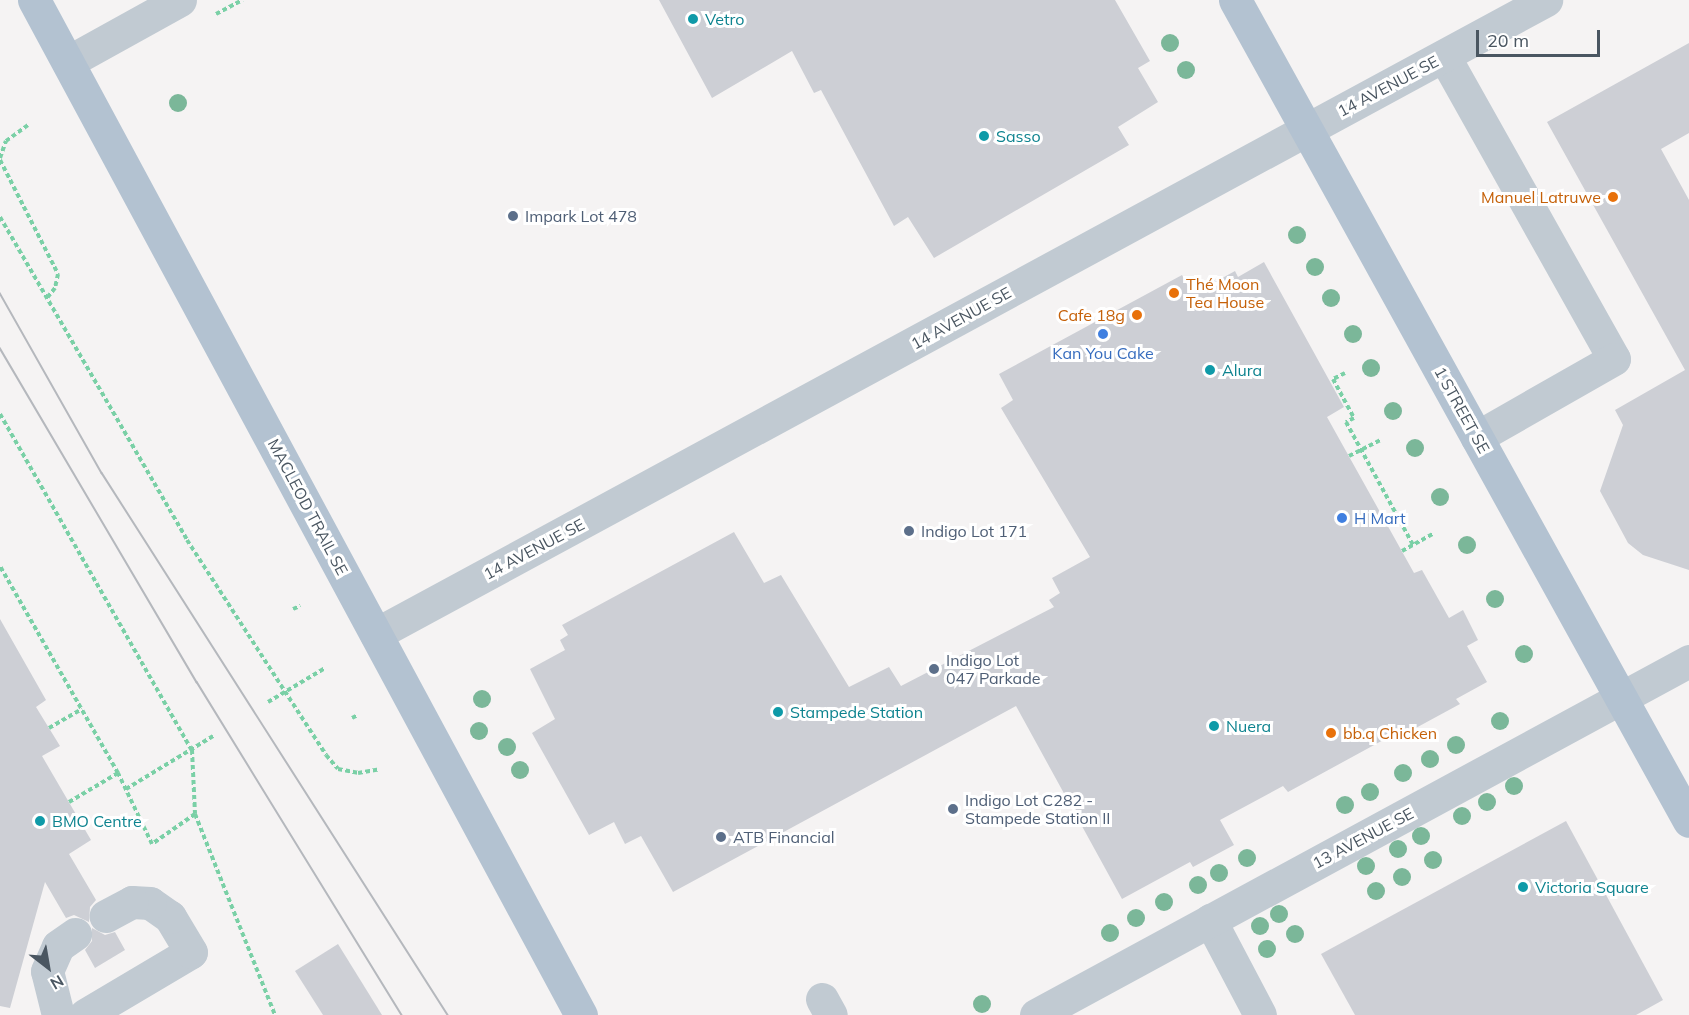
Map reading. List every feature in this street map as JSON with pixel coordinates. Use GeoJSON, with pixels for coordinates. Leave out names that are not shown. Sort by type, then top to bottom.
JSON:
{"type":"FeatureCollection","features":[{"type":"Feature","properties":{"kind":"main road","name":"MACLEOD TRAIL SE"},"geometry":{"type":"LineString","coordinates":[[34,0],[581,1015]]}},
{"type":"Feature","properties":{"kind":"main road","name":"1 STREET SE"},"geometry":{"type":"LineString","coordinates":[[1236,0],[1689,821]]}},
{"type":"Feature","properties":{"kind":"street"},"geometry":{"type":"LineString","coordinates":[[68,62],[180,0]]}},
{"type":"Feature","properties":{"kind":"street","name":"14 AVENUE SE"},"geometry":{"type":"LineString","coordinates":[[376,634],[1546,0]]}},
{"type":"Feature","properties":{"kind":"street"},"geometry":{"type":"LineString","coordinates":[[1444,56],[1614,359],[1477,437]]}},
{"type":"Feature","properties":{"kind":"street","name":"13 AVENUE SE"},"geometry":{"type":"LineString","coordinates":[[1036,1015],[1689,661]]}},
{"type":"Feature","properties":{"kind":"street"},"geometry":{"type":"LineString","coordinates":[[85,1015],[190,952],[170,917],[150,903],[132,902],[106,916]]}},
{"type":"Feature","properties":{"kind":"street"},"geometry":{"type":"LineString","coordinates":[[1210,920],[1260,1015]]}},
{"type":"Feature","properties":{"kind":"street"},"geometry":{"type":"LineString","coordinates":[[58,1015],[47,971],[58,946],[75,934]]}},
{"type":"Feature","properties":{"kind":"path"},"geometry":{"type":"LineString","coordinates":[[28,125],[6,141],[0,159],[58,274],[55,288],[46,299]]}},
{"type":"Feature","properties":{"kind":"path"},"geometry":{"type":"LineString","coordinates":[[0,217],[187,540],[338,769],[358,773],[380,769]]}},
{"type":"Feature","properties":{"kind":"path"},"geometry":{"type":"LineString","coordinates":[[1345,373],[1333,379],[1354,418],[1346,422],[1413,545]]}},
{"type":"Feature","properties":{"kind":"path"},"geometry":{"type":"LineString","coordinates":[[0,414],[192,750],[195,814],[275,1015]]}},
{"type":"Feature","properties":{"kind":"path"},"geometry":{"type":"LineString","coordinates":[[1349,456],[1382,439]]}},
{"type":"Feature","properties":{"kind":"path"},"geometry":{"type":"LineString","coordinates":[[1402,551],[1434,533]]}},
{"type":"Feature","properties":{"kind":"path"},"geometry":{"type":"LineString","coordinates":[[0,566],[118,773],[152,844],[195,814]]}},
{"type":"Feature","properties":{"kind":"path"},"geometry":{"type":"LineString","coordinates":[[293,609],[300,606]]}},
{"type":"Feature","properties":{"kind":"path"},"geometry":{"type":"LineString","coordinates":[[268,702],[325,668]]}},
{"type":"Feature","properties":{"kind":"path"},"geometry":{"type":"LineString","coordinates":[[49,728],[82,709]]}},
{"type":"Feature","properties":{"kind":"path"},"geometry":{"type":"LineString","coordinates":[[352,718],[358,715]]}},
{"type":"Feature","properties":{"kind":"path"},"geometry":{"type":"LineString","coordinates":[[126,789],[213,736]]}},
{"type":"Feature","properties":{"kind":"path"},"geometry":{"type":"LineString","coordinates":[[69,802],[118,773]]}},
{"type":"Feature","properties":{"kind":"building","name":"Sasso"},"geometry":{"type":"Polygon","coordinates":[[[659,0],[1115,0],[1150,61],[1138,68],[1158,102],[1118,127],[1129,145],[934,258],[908,217],[894,226],[821,90],[814,93],[792,51],[712,98],[659,0]]]}},
{"type":"Feature","properties":{"kind":"building"},"geometry":{"type":"Polygon","coordinates":[[[1689,43],[1689,133],[1661,149],[1689,200],[1689,570],[1643,555],[1628,543],[1600,491],[1623,425],[1615,410],[1685,370],[1547,122],[1689,43]]]}},
{"type":"Feature","properties":{"kind":"building"},"geometry":{"type":"Polygon","coordinates":[[[1264,262],[1344,407],[1327,417],[1414,573],[1422,570],[1449,618],[1463,610],[1478,640],[1467,646],[1487,682],[1456,699],[1460,704],[1390,742],[1387,738],[1288,792],[1283,786],[1220,820],[1234,845],[1193,867],[1190,862],[1122,899],[1016,706],[673,892],[641,836],[625,844],[614,822],[589,835],[532,733],[555,719],[530,669],[565,650],[560,640],[568,635],[562,625],[734,532],[764,583],[781,575],[849,687],[889,667],[901,686],[1054,607],[1049,600],[1060,593],[1052,578],[1090,557],[1001,408],[1013,400],[999,374],[1182,275],[1190,290],[1213,277],[1215,282],[1235,271],[1238,277],[1264,262]]]}},
{"type":"Feature","properties":{"kind":"building","name":"BMO Centre"},"geometry":{"type":"Polygon","coordinates":[[[0,619],[46,700],[36,707],[60,746],[42,756],[91,840],[69,854],[96,900],[90,907],[89,922],[74,915],[66,918],[45,882],[10,1008],[0,1006],[0,619]]]}},
{"type":"Feature","properties":{"kind":"building","name":"Victoria Square"},"geometry":{"type":"Polygon","coordinates":[[[1566,821],[1663,1000],[1636,1015],[1355,1015],[1321,954],[1566,821]]]}},
{"type":"Feature","properties":{"kind":"building"},"geometry":{"type":"Polygon","coordinates":[[[92,928],[105,935],[115,932],[125,950],[95,968],[85,950],[92,941],[92,928]]]}},
{"type":"Feature","properties":{"kind":"building"},"geometry":{"type":"Polygon","coordinates":[[[338,944],[382,1015],[323,1015],[295,971],[338,944]]]}},
{"type":"Feature","properties":{"kind":"tram line"},"geometry":{"type":"LineString","coordinates":[[0,293],[102,473],[448,1015]]}},
{"type":"Feature","properties":{"kind":"tram line"},"geometry":{"type":"LineString","coordinates":[[0,348],[197,682],[402,1015]]}},
{"type":"Feature","properties":{"kind":"place","name":"Vetro"},"geometry":{"type":"Point","coordinates":[693,19]}},
{"type":"Feature","properties":{"kind":"place","name":"Sasso"},"geometry":{"type":"Point","coordinates":[984,136]}},
{"type":"Feature","properties":{"kind":"place","name":"Manuel Latruwe"},"geometry":{"type":"Point","coordinates":[1613,197]}},
{"type":"Feature","properties":{"kind":"place","name":"Impark Lot 478"},"geometry":{"type":"Point","coordinates":[513,216]}},
{"type":"Feature","properties":{"kind":"place","name":"Thé Moon Tea House"},"geometry":{"type":"Point","coordinates":[1174,293]}},
{"type":"Feature","properties":{"kind":"place","name":"Cafe 18g"},"geometry":{"type":"Point","coordinates":[1137,315]}},
{"type":"Feature","properties":{"kind":"place","name":"Kan You Cake"},"geometry":{"type":"Point","coordinates":[1103,334]}},
{"type":"Feature","properties":{"kind":"place","name":"Alura"},"geometry":{"type":"Point","coordinates":[1210,370]}},
{"type":"Feature","properties":{"kind":"place","name":"H Mart"},"geometry":{"type":"Point","coordinates":[1342,518]}},
{"type":"Feature","properties":{"kind":"place","name":"Indigo Lot 171"},"geometry":{"type":"Point","coordinates":[909,531]}},
{"type":"Feature","properties":{"kind":"place","name":"Indigo Lot 047 Parkade"},"geometry":{"type":"Point","coordinates":[934,669]}},
{"type":"Feature","properties":{"kind":"place","name":"Stampede Station"},"geometry":{"type":"Point","coordinates":[778,712]}},
{"type":"Feature","properties":{"kind":"place","name":"Nuera"},"geometry":{"type":"Point","coordinates":[1214,726]}},
{"type":"Feature","properties":{"kind":"place","name":"bb.q Chicken"},"geometry":{"type":"Point","coordinates":[1331,733]}},
{"type":"Feature","properties":{"kind":"place","name":"Indigo Lot C282 - Stampede Station II"},"geometry":{"type":"Point","coordinates":[953,809]}},
{"type":"Feature","properties":{"kind":"place","name":"BMO Centre"},"geometry":{"type":"Point","coordinates":[40,821]}},
{"type":"Feature","properties":{"kind":"place","name":"ATB Financial"},"geometry":{"type":"Point","coordinates":[721,837]}},
{"type":"Feature","properties":{"kind":"place","name":"Victoria Square"},"geometry":{"type":"Point","coordinates":[1523,887]}}]}
